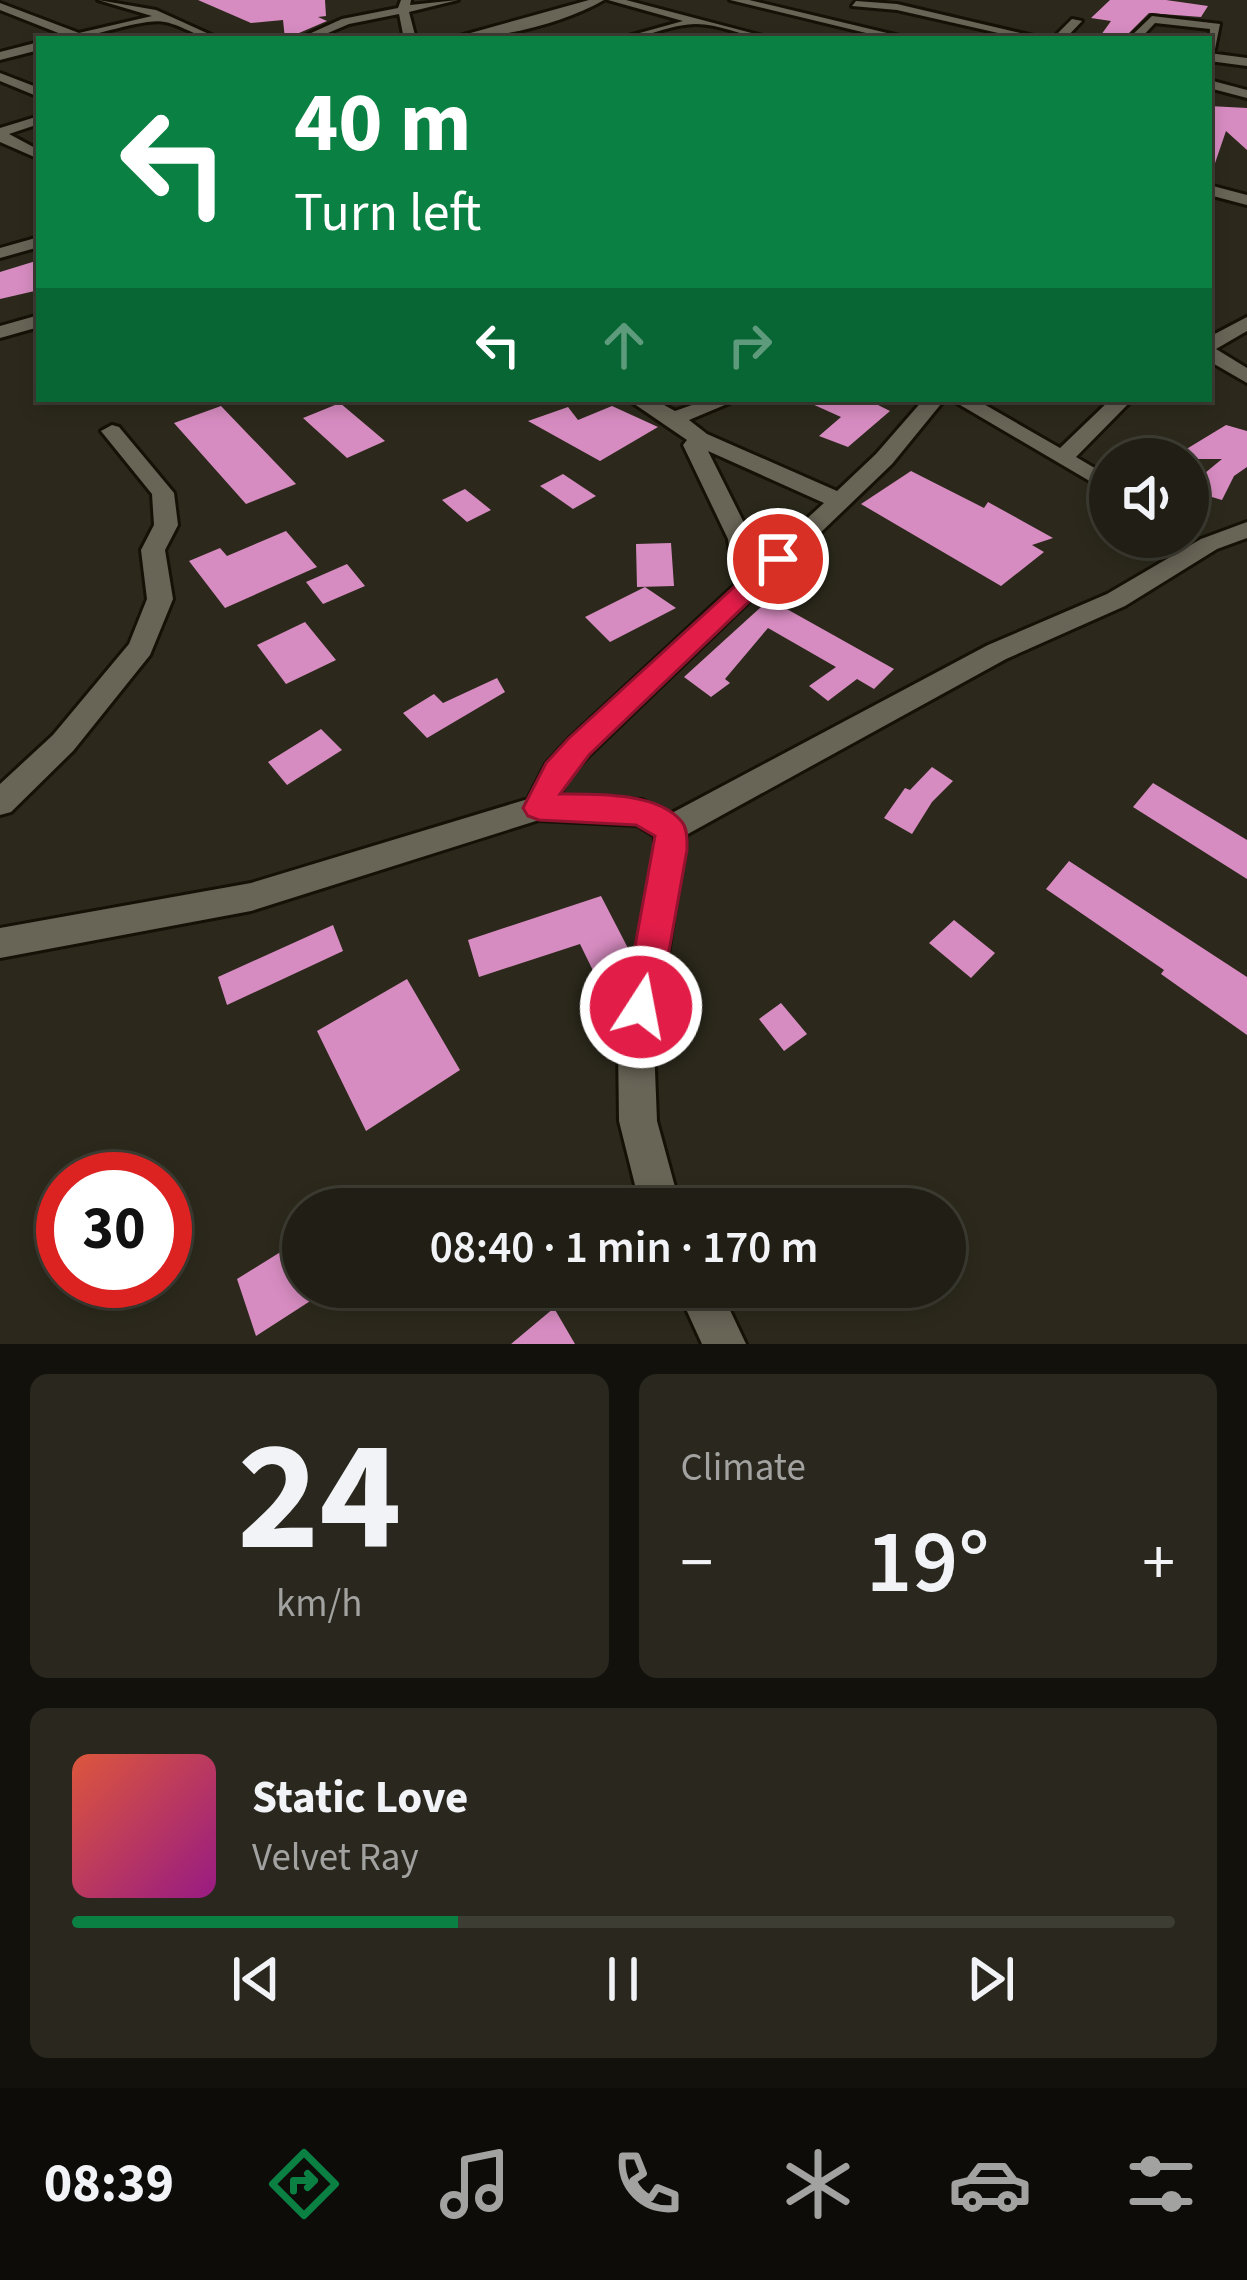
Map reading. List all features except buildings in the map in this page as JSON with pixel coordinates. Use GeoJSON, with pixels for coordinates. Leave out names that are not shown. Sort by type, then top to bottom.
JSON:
{"type":"FeatureCollection","features":[{"type":"Feature","properties":{"kind":"street"},"geometry":{"type":"LineString","coordinates":[[350,3],[405,5],[453,0]]}},
{"type":"Feature","properties":{"kind":"street"},"geometry":{"type":"LineString","coordinates":[[468,36],[562,14],[599,0]]}},
{"type":"Feature","properties":{"kind":"street"},"geometry":{"type":"LineString","coordinates":[[613,0],[756,36]]}},
{"type":"Feature","properties":{"kind":"street"},"geometry":{"type":"LineString","coordinates":[[735,0],[892,36]]}},
{"type":"Feature","properties":{"kind":"street"},"geometry":{"type":"LineString","coordinates":[[111,1],[207,36]]}},
{"type":"Feature","properties":{"kind":"street"},"geometry":{"type":"LineString","coordinates":[[808,33],[832,22],[854,2],[1027,36]]}},
{"type":"Feature","properties":{"kind":"street"},"geometry":{"type":"LineString","coordinates":[[310,36],[405,5]]}},
{"type":"Feature","properties":{"kind":"street"},"geometry":{"type":"LineString","coordinates":[[405,5],[410,36]]}},
{"type":"Feature","properties":{"kind":"street"},"geometry":{"type":"LineString","coordinates":[[0,6],[72,36]]}},
{"type":"Feature","properties":{"kind":"street"},"geometry":{"type":"LineString","coordinates":[[930,14],[949,7]]}},
{"type":"Feature","properties":{"kind":"street"},"geometry":{"type":"LineString","coordinates":[[84,36],[162,17]]}},
{"type":"Feature","properties":{"kind":"street"},"geometry":{"type":"LineString","coordinates":[[1136,36],[1152,19],[1216,26],[1212,41]]}},
{"type":"Feature","properties":{"kind":"street"},"geometry":{"type":"LineString","coordinates":[[0,23],[36,20]]}},
{"type":"Feature","properties":{"kind":"street"},"geometry":{"type":"LineString","coordinates":[[18,24],[36,20]]}},
{"type":"Feature","properties":{"kind":"street"},"geometry":{"type":"LineString","coordinates":[[636,36],[696,21]]}},
{"type":"Feature","properties":{"kind":"street"},"geometry":{"type":"LineString","coordinates":[[1061,36],[1076,21]]}},
{"type":"Feature","properties":{"kind":"street"},"geometry":{"type":"LineString","coordinates":[[0,56],[36,47]]}},
{"type":"Feature","properties":{"kind":"street"},"geometry":{"type":"LineString","coordinates":[[1212,54],[1247,62]]}},
{"type":"Feature","properties":{"kind":"street"},"geometry":{"type":"LineString","coordinates":[[0,77],[36,93]]}},
{"type":"Feature","properties":{"kind":"street"},"geometry":{"type":"LineString","coordinates":[[1212,85],[1247,97]]}},
{"type":"Feature","properties":{"kind":"street"},"geometry":{"type":"LineString","coordinates":[[1212,99],[1247,97]]}},
{"type":"Feature","properties":{"kind":"street"},"geometry":{"type":"LineString","coordinates":[[36,121],[1,132],[5,140],[36,154]]}},
{"type":"Feature","properties":{"kind":"street"},"geometry":{"type":"LineString","coordinates":[[1212,191],[1247,200]]}},
{"type":"Feature","properties":{"kind":"street"},"geometry":{"type":"LineString","coordinates":[[0,253],[36,243]]}},
{"type":"Feature","properties":{"kind":"street"},"geometry":{"type":"LineString","coordinates":[[0,332],[36,322]]}},
{"type":"Feature","properties":{"kind":"street"},"geometry":{"type":"LineString","coordinates":[[1212,347],[1247,323]]}},
{"type":"Feature","properties":{"kind":"street"},"geometry":{"type":"LineString","coordinates":[[1212,351],[1247,377]]}},
{"type":"Feature","properties":{"kind":"street"},"geometry":{"type":"LineString","coordinates":[[643,402],[674,418],[699,439],[840,501]]}},
{"type":"Feature","properties":{"kind":"street"},"geometry":{"type":"LineString","coordinates":[[674,418],[720,402]]}},
{"type":"Feature","properties":{"kind":"street"},"geometry":{"type":"LineString","coordinates":[[539,808],[556,772],[579,747],[884,459],[932,402]]}},
{"type":"Feature","properties":{"kind":"street"},"geometry":{"type":"LineString","coordinates":[[965,402],[1089,474]]}},
{"type":"Feature","properties":{"kind":"street"},"geometry":{"type":"LineString","coordinates":[[1062,458],[1120,402]]}},
{"type":"Feature","properties":{"kind":"street"},"geometry":{"type":"LineString","coordinates":[[0,803],[63,742],[141,648],[160,599],[153,550],[166,525],[163,493],[112,431]]}},
{"type":"Feature","properties":{"kind":"street"},"geometry":{"type":"LineString","coordinates":[[699,439],[694,445],[740,539],[748,588]]}},
{"type":"Feature","properties":{"kind":"street"},"geometry":{"type":"LineString","coordinates":[[1209,536],[1247,530]]}},
{"type":"Feature","properties":{"kind":"street"},"geometry":{"type":"LineString","coordinates":[[670,830],[998,652],[1116,600],[1172,558]]}},
{"type":"Feature","properties":{"kind":"street"},"geometry":{"type":"LineString","coordinates":[[0,943],[251,897],[539,808],[585,806],[642,813],[670,830]]}},
{"type":"Feature","properties":{"kind":"street"},"geometry":{"type":"LineString","coordinates":[[656,1188],[638,1120],[636,1046],[671,850],[670,830]]}},
{"type":"Feature","properties":{"kind":"street"},"geometry":{"type":"LineString","coordinates":[[707,1308],[724,1344]]}},
{"type":"Feature","properties":{"kind":"route"},"geometry":{"type":"LineString","coordinates":[[641,1007],[671,850],[670,830],[642,813],[585,806],[539,808],[556,772],[579,747],[778,559]]}}]}
